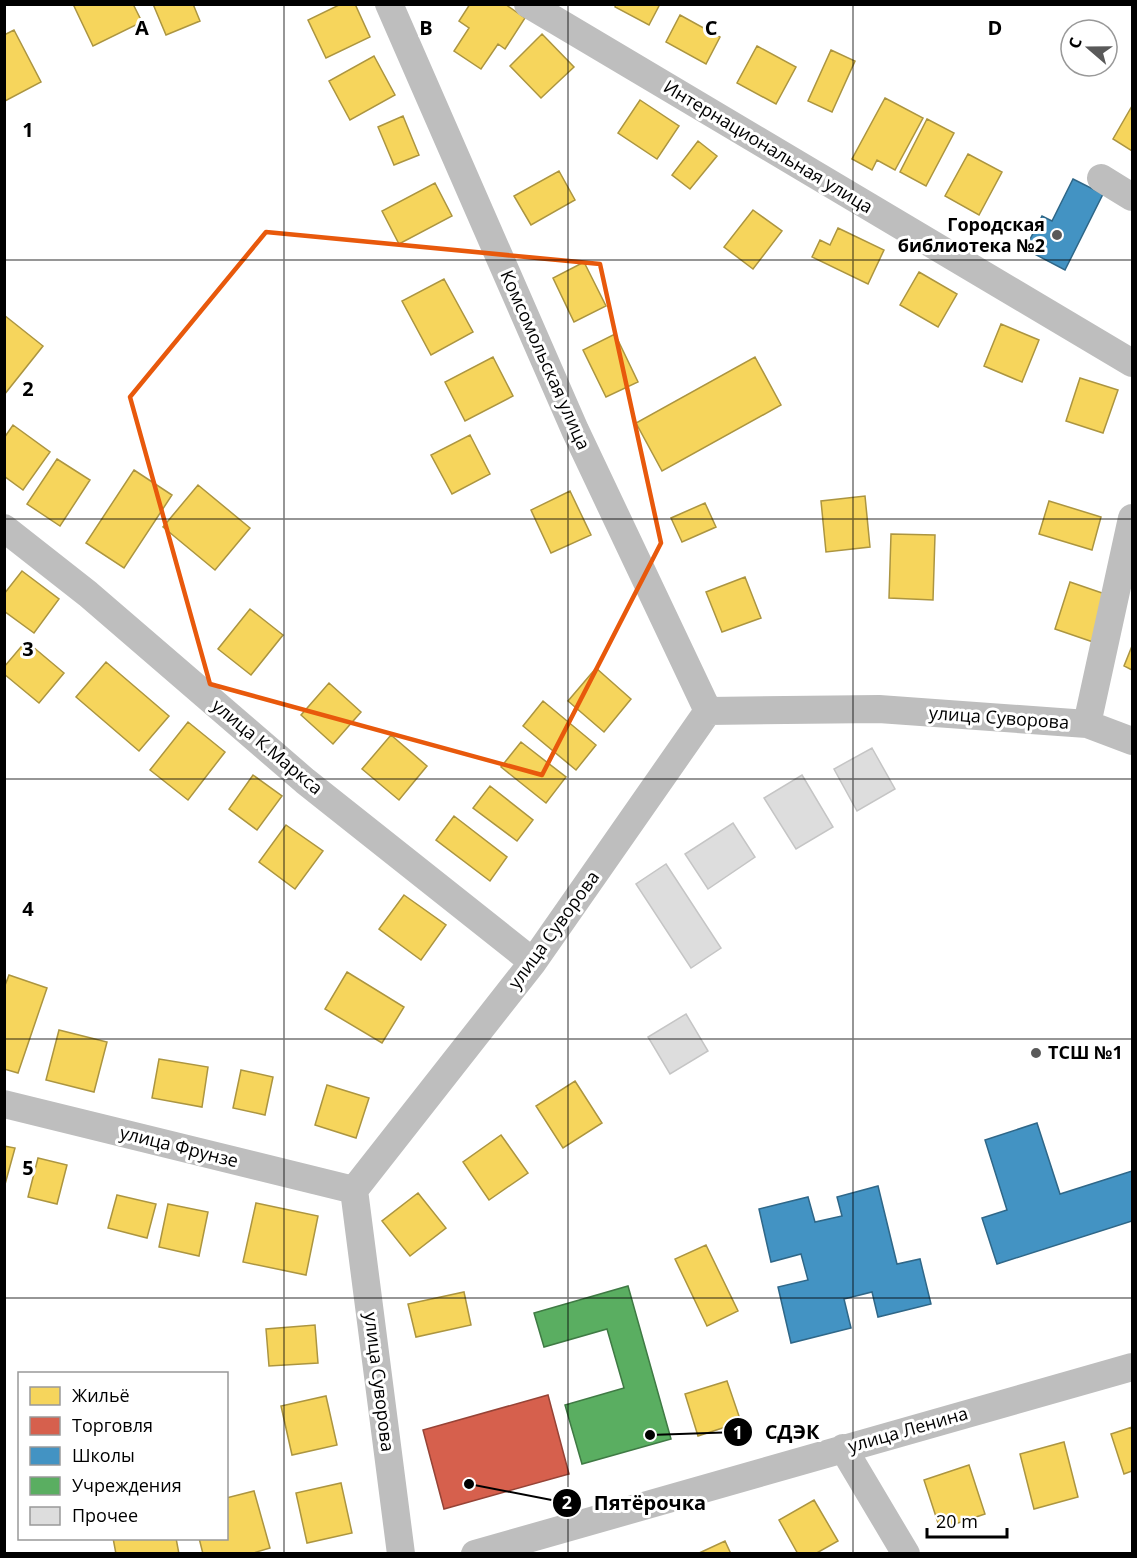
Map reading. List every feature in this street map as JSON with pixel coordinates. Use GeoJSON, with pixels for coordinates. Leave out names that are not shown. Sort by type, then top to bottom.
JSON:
{"type":"FeatureCollection","features":[{"type":"Feature","properties":{"kind":"street","name":"Комсомольская улица"},"geometry":{"type":"LineString","coordinates":[[389,4],[575,430],[708,711]]}},
{"type":"Feature","properties":{"kind":"street","name":"Интернациональная улица"},"geometry":{"type":"LineString","coordinates":[[528,4],[1132,363]]}},
{"type":"Feature","properties":{"kind":"street"},"geometry":{"type":"LineString","coordinates":[[1101,178],[1132,196]]}},
{"type":"Feature","properties":{"kind":"street"},"geometry":{"type":"LineString","coordinates":[[1087,724],[1132,518]]}},
{"type":"Feature","properties":{"kind":"street","name":"улица К.Маркса"},"geometry":{"type":"LineString","coordinates":[[4,528],[88,594],[305,781],[533,962]]}},
{"type":"Feature","properties":{"kind":"street","name":"улица Суворова"},"geometry":{"type":"LineString","coordinates":[[401,1554],[354,1190],[533,962],[708,711],[879,709],[1087,724],[1132,741]]}},
{"type":"Feature","properties":{"kind":"street","name":"улица Фрунзе"},"geometry":{"type":"LineString","coordinates":[[4,1104],[354,1190]]}},
{"type":"Feature","properties":{"kind":"street","name":"улица Ленина"},"geometry":{"type":"LineString","coordinates":[[475,1554],[1132,1367]]}},
{"type":"Feature","properties":{"kind":"street"},"geometry":{"type":"LineString","coordinates":[[843,1448],[906,1554]]}},
{"type":"Feature","properties":{"kind":"highlighted area"},"geometry":{"type":"Polygon","coordinates":[[[266,232],[600,264],[661,543],[542,775],[210,684],[130,397],[266,232]]]}},
{"type":"Feature","properties":{"kind":"building: Жильё"},"geometry":{"type":"Polygon","coordinates":[[[73,4],[133,4],[142,22],[93,46],[73,4]]]}},
{"type":"Feature","properties":{"kind":"building: Жильё"},"geometry":{"type":"Polygon","coordinates":[[[153,4],[193,4],[200,21],[166,35],[153,4]]]}},
{"type":"Feature","properties":{"kind":"building: Жильё"},"geometry":{"type":"Polygon","coordinates":[[[341,4],[355,4],[370,37],[326,58],[308,20],[341,4]]]}},
{"type":"Feature","properties":{"kind":"building: Жильё"},"geometry":{"type":"Polygon","coordinates":[[[470,4],[505,4],[525,18],[505,49],[498,44],[481,69],[454,51],[469,28],[459,21],[470,4]]]}},
{"type":"Feature","properties":{"kind":"building: Жильё"},"geometry":{"type":"Polygon","coordinates":[[[616,4],[660,4],[649,25],[615,7],[616,4]]]}},
{"type":"Feature","properties":{"kind":"building: Жильё"},"geometry":{"type":"Polygon","coordinates":[[[680,15],[720,37],[706,64],[666,42],[680,15]]]}},
{"type":"Feature","properties":{"kind":"building: Жильё"},"geometry":{"type":"Polygon","coordinates":[[[14,30],[41,82],[5,101],[4,35],[14,30]]]}},
{"type":"Feature","properties":{"kind":"building: Жильё"},"geometry":{"type":"Polygon","coordinates":[[[542,34],[574,67],[541,98],[510,66],[542,34]]]}},
{"type":"Feature","properties":{"kind":"building: Жильё"},"geometry":{"type":"Polygon","coordinates":[[[757,46],[796,67],[776,104],[737,83],[757,46]]]}},
{"type":"Feature","properties":{"kind":"building: Жильё"},"geometry":{"type":"Polygon","coordinates":[[[831,50],[855,61],[832,112],[808,101],[831,50]]]}},
{"type":"Feature","properties":{"kind":"building: Жильё"},"geometry":{"type":"Polygon","coordinates":[[[374,56],[395,95],[350,120],[329,81],[374,56]]]}},
{"type":"Feature","properties":{"kind":"building: Жильё"},"geometry":{"type":"Polygon","coordinates":[[[885,98],[923,118],[895,170],[877,160],[872,170],[852,159],[885,98]]]}},
{"type":"Feature","properties":{"kind":"building: Жильё"},"geometry":{"type":"Polygon","coordinates":[[[640,100],[679,126],[657,159],[618,133],[640,100]]]}},
{"type":"Feature","properties":{"kind":"building: Жильё"},"geometry":{"type":"Polygon","coordinates":[[[1132,106],[1132,151],[1113,139],[1132,106]]]}},
{"type":"Feature","properties":{"kind":"building: Жильё"},"geometry":{"type":"Polygon","coordinates":[[[403,116],[419,155],[394,165],[378,127],[403,116]]]}},
{"type":"Feature","properties":{"kind":"building: Жильё"},"geometry":{"type":"Polygon","coordinates":[[[927,119],[954,133],[926,186],[900,172],[927,119]]]}},
{"type":"Feature","properties":{"kind":"building: Жильё"},"geometry":{"type":"Polygon","coordinates":[[[698,141],[717,156],[690,189],[672,175],[698,141]]]}},
{"type":"Feature","properties":{"kind":"building: Жильё"},"geometry":{"type":"Polygon","coordinates":[[[968,154],[1002,172],[979,215],[945,196],[968,154]]]}},
{"type":"Feature","properties":{"kind":"building: Жильё"},"geometry":{"type":"Polygon","coordinates":[[[559,171],[575,200],[531,225],[514,196],[559,171]]]}},
{"type":"Feature","properties":{"kind":"building: Жильё"},"geometry":{"type":"Polygon","coordinates":[[[435,183],[452,216],[399,244],[382,211],[435,183]]]}},
{"type":"Feature","properties":{"kind":"building: Жильё"},"geometry":{"type":"Polygon","coordinates":[[[753,210],[782,231],[753,269],[724,247],[753,210]]]}},
{"type":"Feature","properties":{"kind":"building: Жильё"},"geometry":{"type":"Polygon","coordinates":[[[838,228],[884,250],[868,284],[812,257],[820,240],[830,245],[838,228]]]}},
{"type":"Feature","properties":{"kind":"building: Жильё"},"geometry":{"type":"Polygon","coordinates":[[[584,262],[606,306],[574,322],[553,278],[584,262]]]}},
{"type":"Feature","properties":{"kind":"building: Жильё"},"geometry":{"type":"Polygon","coordinates":[[[919,272],[957,294],[938,327],[900,305],[919,272]]]}},
{"type":"Feature","properties":{"kind":"building: Жильё"},"geometry":{"type":"Polygon","coordinates":[[[444,279],[473,332],[431,355],[402,301],[444,279]]]}},
{"type":"Feature","properties":{"kind":"building: Жильё"},"geometry":{"type":"Polygon","coordinates":[[[4,315],[43,346],[4,395],[4,315]]]}},
{"type":"Feature","properties":{"kind":"building: Жильё"},"geometry":{"type":"Polygon","coordinates":[[[1001,324],[1039,340],[1022,382],[984,366],[1001,324]]]}},
{"type":"Feature","properties":{"kind":"building: Жильё"},"geometry":{"type":"Polygon","coordinates":[[[615,334],[638,382],[606,397],[583,350],[615,334]]]}},
{"type":"Feature","properties":{"kind":"building: Жильё"},"geometry":{"type":"Polygon","coordinates":[[[493,357],[513,396],[465,421],[445,382],[493,357]]]}},
{"type":"Feature","properties":{"kind":"building: Жильё"},"geometry":{"type":"Polygon","coordinates":[[[755,357],[781,405],[662,471],[636,423],[755,357]]]}},
{"type":"Feature","properties":{"kind":"building: Жильё"},"geometry":{"type":"Polygon","coordinates":[[[1080,378],[1118,390],[1103,433],[1066,421],[1080,378]]]}},
{"type":"Feature","properties":{"kind":"building: Жильё"},"geometry":{"type":"Polygon","coordinates":[[[13,425],[50,452],[23,490],[4,476],[4,438],[13,425]]]}},
{"type":"Feature","properties":{"kind":"building: Жильё"},"geometry":{"type":"Polygon","coordinates":[[[470,435],[490,474],[452,494],[431,455],[470,435]]]}},
{"type":"Feature","properties":{"kind":"building: Жильё"},"geometry":{"type":"Polygon","coordinates":[[[57,459],[90,480],[60,526],[27,504],[57,459]]]}},
{"type":"Feature","properties":{"kind":"building: Жильё"},"geometry":{"type":"Polygon","coordinates":[[[134,470],[172,495],[124,568],[86,543],[134,470]]]}},
{"type":"Feature","properties":{"kind":"building: Жильё"},"geometry":{"type":"Polygon","coordinates":[[[198,485],[250,528],[215,570],[163,527],[198,485]]]}},
{"type":"Feature","properties":{"kind":"building: Жильё"},"geometry":{"type":"Polygon","coordinates":[[[570,491],[591,535],[551,553],[531,510],[570,491]]]}},
{"type":"Feature","properties":{"kind":"building: Жильё"},"geometry":{"type":"Polygon","coordinates":[[[865,496],[870,547],[826,552],[821,501],[865,496]]]}},
{"type":"Feature","properties":{"kind":"building: Жильё"},"geometry":{"type":"Polygon","coordinates":[[[1049,501],[1101,517],[1092,550],[1039,534],[1049,501]]]}},
{"type":"Feature","properties":{"kind":"building: Жильё"},"geometry":{"type":"Polygon","coordinates":[[[705,503],[716,527],[682,542],[671,518],[705,503]]]}},
{"type":"Feature","properties":{"kind":"building: Жильё"},"geometry":{"type":"Polygon","coordinates":[[[891,534],[935,535],[933,600],[889,598],[891,534]]]}},
{"type":"Feature","properties":{"kind":"building: Жильё"},"geometry":{"type":"Polygon","coordinates":[[[22,571],[59,599],[34,633],[4,611],[4,594],[22,571]]]}},
{"type":"Feature","properties":{"kind":"building: Жильё"},"geometry":{"type":"Polygon","coordinates":[[[745,577],[761,618],[722,632],[706,592],[745,577]]]}},
{"type":"Feature","properties":{"kind":"building: Жильё"},"geometry":{"type":"Polygon","coordinates":[[[1070,582],[1108,595],[1093,642],[1055,629],[1070,582]]]}},
{"type":"Feature","properties":{"kind":"building: Жильё"},"geometry":{"type":"Polygon","coordinates":[[[250,609],[283,635],[251,675],[218,649],[250,609]]]}},
{"type":"Feature","properties":{"kind":"building: Жильё"},"geometry":{"type":"Polygon","coordinates":[[[26,641],[64,673],[39,703],[4,674],[4,667],[26,641]]]}},
{"type":"Feature","properties":{"kind":"building: Жильё"},"geometry":{"type":"Polygon","coordinates":[[[1132,646],[1132,670],[1124,666],[1132,646]]]}},
{"type":"Feature","properties":{"kind":"building: Жильё"},"geometry":{"type":"Polygon","coordinates":[[[106,662],[169,716],[139,751],[76,697],[106,662]]]}},
{"type":"Feature","properties":{"kind":"building: Жильё"},"geometry":{"type":"Polygon","coordinates":[[[596,668],[631,699],[604,732],[568,701],[596,668]]]}},
{"type":"Feature","properties":{"kind":"building: Жильё"},"geometry":{"type":"Polygon","coordinates":[[[329,683],[361,712],[333,744],[301,715],[329,683]]]}},
{"type":"Feature","properties":{"kind":"building: Жильё"},"geometry":{"type":"Polygon","coordinates":[[[543,701],[596,745],[576,770],[523,726],[543,701]]]}},
{"type":"Feature","properties":{"kind":"building: Жильё"},"geometry":{"type":"Polygon","coordinates":[[[188,722],[225,752],[188,800],[150,770],[188,722]]]}},
{"type":"Feature","properties":{"kind":"building: Жильё"},"geometry":{"type":"Polygon","coordinates":[[[391,735],[427,766],[399,800],[362,769],[391,735]]]}},
{"type":"Feature","properties":{"kind":"building: Жильё"},"geometry":{"type":"Polygon","coordinates":[[[521,742],[566,777],[546,803],[501,767],[521,742]]]}},
{"type":"Feature","properties":{"kind":"building: Жильё"},"geometry":{"type":"Polygon","coordinates":[[[253,775],[282,796],[257,830],[229,809],[253,775]]]}},
{"type":"Feature","properties":{"kind":"building: Жильё"},"geometry":{"type":"Polygon","coordinates":[[[490,786],[533,820],[517,841],[473,808],[490,786]]]}},
{"type":"Feature","properties":{"kind":"building: Жильё"},"geometry":{"type":"Polygon","coordinates":[[[454,816],[507,857],[490,881],[436,840],[454,816]]]}},
{"type":"Feature","properties":{"kind":"building: Жильё"},"geometry":{"type":"Polygon","coordinates":[[[286,825],[323,851],[295,889],[259,862],[286,825]]]}},
{"type":"Feature","properties":{"kind":"building: Жильё"},"geometry":{"type":"Polygon","coordinates":[[[404,895],[446,925],[421,960],[379,929],[404,895]]]}},
{"type":"Feature","properties":{"kind":"building: Жильё"},"geometry":{"type":"Polygon","coordinates":[[[347,972],[404,1007],[382,1043],[325,1009],[347,972]]]}},
{"type":"Feature","properties":{"kind":"building: Жильё"},"geometry":{"type":"Polygon","coordinates":[[[9,975],[47,988],[18,1073],[4,1069],[4,988],[9,975]]]}},
{"type":"Feature","properties":{"kind":"building: Жильё"},"geometry":{"type":"Polygon","coordinates":[[[59,1030],[107,1042],[94,1092],[46,1080],[59,1030]]]}},
{"type":"Feature","properties":{"kind":"building: Жильё"},"geometry":{"type":"Polygon","coordinates":[[[159,1059],[208,1067],[202,1107],[152,1098],[159,1059]]]}},
{"type":"Feature","properties":{"kind":"building: Жильё"},"geometry":{"type":"Polygon","coordinates":[[[241,1070],[273,1077],[265,1115],[233,1108],[241,1070]]]}},
{"type":"Feature","properties":{"kind":"building: Жильё"},"geometry":{"type":"Polygon","coordinates":[[[575,1081],[602,1123],[563,1148],[536,1106],[575,1081]]]}},
{"type":"Feature","properties":{"kind":"building: Жильё"},"geometry":{"type":"Polygon","coordinates":[[[327,1085],[369,1098],[356,1138],[315,1125],[327,1085]]]}},
{"type":"Feature","properties":{"kind":"building: Жильё"},"geometry":{"type":"Polygon","coordinates":[[[501,1135],[528,1173],[489,1200],[463,1162],[501,1135]]]}},
{"type":"Feature","properties":{"kind":"building: Жильё"},"geometry":{"type":"Polygon","coordinates":[[[4,1146],[15,1148],[4,1188],[4,1146]]]}},
{"type":"Feature","properties":{"kind":"building: Жильё"},"geometry":{"type":"Polygon","coordinates":[[[38,1158],[67,1165],[57,1204],[28,1197],[38,1158]]]}},
{"type":"Feature","properties":{"kind":"building: Жильё"},"geometry":{"type":"Polygon","coordinates":[[[418,1193],[446,1228],[410,1256],[382,1221],[418,1193]]]}},
{"type":"Feature","properties":{"kind":"building: Жильё"},"geometry":{"type":"Polygon","coordinates":[[[117,1195],[156,1204],[147,1238],[108,1228],[117,1195]]]}},
{"type":"Feature","properties":{"kind":"building: Жильё"},"geometry":{"type":"Polygon","coordinates":[[[256,1203],[318,1216],[306,1275],[243,1262],[256,1203]]]}},
{"type":"Feature","properties":{"kind":"building: Жильё"},"geometry":{"type":"Polygon","coordinates":[[[168,1204],[208,1212],[199,1256],[159,1247],[168,1204]]]}},
{"type":"Feature","properties":{"kind":"building: Жильё"},"geometry":{"type":"Polygon","coordinates":[[[706,1245],[738,1311],[707,1326],[675,1259],[706,1245]]]}},
{"type":"Feature","properties":{"kind":"building: Жильё"},"geometry":{"type":"Polygon","coordinates":[[[464,1292],[471,1325],[416,1337],[408,1304],[464,1292]]]}},
{"type":"Feature","properties":{"kind":"building: Жильё"},"geometry":{"type":"Polygon","coordinates":[[[315,1325],[318,1363],[269,1366],[266,1329],[315,1325]]]}},
{"type":"Feature","properties":{"kind":"building: Жильё"},"geometry":{"type":"Polygon","coordinates":[[[727,1381],[741,1422],[698,1436],[685,1394],[727,1381]]]}},
{"type":"Feature","properties":{"kind":"building: Жильё"},"geometry":{"type":"Polygon","coordinates":[[[326,1396],[337,1445],[292,1455],[281,1406],[326,1396]]]}},
{"type":"Feature","properties":{"kind":"building: Жильё"},"geometry":{"type":"Polygon","coordinates":[[[1132,1427],[1132,1471],[1124,1474],[1111,1434],[1132,1427]]]}},
{"type":"Feature","properties":{"kind":"building: Жильё"},"geometry":{"type":"Polygon","coordinates":[[[1064,1442],[1078,1497],[1034,1509],[1020,1454],[1064,1442]]]}},
{"type":"Feature","properties":{"kind":"building: Жильё"},"geometry":{"type":"Polygon","coordinates":[[[969,1465],[985,1514],[940,1529],[924,1480],[969,1465]]]}},
{"type":"Feature","properties":{"kind":"building: Жильё"},"geometry":{"type":"Polygon","coordinates":[[[341,1483],[352,1533],[307,1543],[296,1493],[341,1483]]]}},
{"type":"Feature","properties":{"kind":"building: Жильё"},"geometry":{"type":"Polygon","coordinates":[[[254,1491],[270,1548],[250,1554],[203,1554],[200,1540],[228,1540],[228,1498],[254,1491]]]}},
{"type":"Feature","properties":{"kind":"building: Жильё"},"geometry":{"type":"Polygon","coordinates":[[[814,1500],[838,1541],[815,1554],[798,1554],[779,1520],[814,1500]]]}},
{"type":"Feature","properties":{"kind":"building: Жильё"},"geometry":{"type":"Polygon","coordinates":[[[113,1540],[176,1540],[179,1554],[116,1554],[113,1540]]]}},
{"type":"Feature","properties":{"kind":"building: Жильё"},"geometry":{"type":"Polygon","coordinates":[[[725,1541],[731,1554],[697,1554],[725,1541]]]}},
{"type":"Feature","properties":{"kind":"building: Торговля"},"geometry":{"type":"Polygon","coordinates":[[[548,1395],[569,1474],[444,1509],[423,1430],[548,1395]]]}},
{"type":"Feature","properties":{"kind":"building: Школы","name":"Городская библиотека №2"},"geometry":{"type":"Polygon","coordinates":[[[1073,179],[1103,194],[1065,270],[1025,249],[1042,216],[1052,221],[1073,179]]]}},
{"type":"Feature","properties":{"kind":"building: Школы"},"geometry":{"type":"Polygon","coordinates":[[[1037,1123],[1060,1194],[1132,1171],[1132,1221],[997,1264],[982,1218],[1007,1210],[985,1140],[1037,1123]]]}},
{"type":"Feature","properties":{"kind":"building: Школы"},"geometry":{"type":"Polygon","coordinates":[[[878,1186],[897,1264],[920,1259],[931,1304],[878,1317],[872,1292],[844,1299],[851,1328],[791,1343],[778,1287],[808,1280],[801,1254],[771,1262],[759,1209],[808,1197],[815,1222],[842,1216],[837,1197],[878,1186]]]}},
{"type":"Feature","properties":{"kind":"building: Учреждения"},"geometry":{"type":"Polygon","coordinates":[[[628,1286],[671,1439],[582,1464],[565,1405],[624,1388],[607,1329],[544,1347],[534,1313],[628,1286]]]}},
{"type":"Feature","properties":{"kind":"building: Прочее"},"geometry":{"type":"Polygon","coordinates":[[[872,748],[895,789],[857,811],[834,769],[872,748]]]}},
{"type":"Feature","properties":{"kind":"building: Прочее"},"geometry":{"type":"Polygon","coordinates":[[[802,775],[833,827],[796,849],[764,798],[802,775]]]}},
{"type":"Feature","properties":{"kind":"building: Прочее"},"geometry":{"type":"Polygon","coordinates":[[[733,823],[755,857],[708,889],[685,854],[733,823]]]}},
{"type":"Feature","properties":{"kind":"building: Прочее"},"geometry":{"type":"Polygon","coordinates":[[[666,864],[721,948],[691,968],[636,884],[666,864]]]}},
{"type":"Feature","properties":{"kind":"building: Прочее"},"geometry":{"type":"Polygon","coordinates":[[[686,1014],[708,1051],[670,1074],[648,1037],[686,1014]]]}},
{"type":"Feature","properties":{"kind":"place","name":"Городская библиотека №2"},"geometry":{"type":"Point","coordinates":[1057,235]}},
{"type":"Feature","properties":{"kind":"place","name":"ТСШ №1"},"geometry":{"type":"Point","coordinates":[1036,1053]}},
{"type":"Feature","properties":{"kind":"place","name":"СДЭК"},"geometry":{"type":"Point","coordinates":[650,1435]}},
{"type":"Feature","properties":{"kind":"place","name":"Пятёрочка"},"geometry":{"type":"Point","coordinates":[469,1484]}}]}
